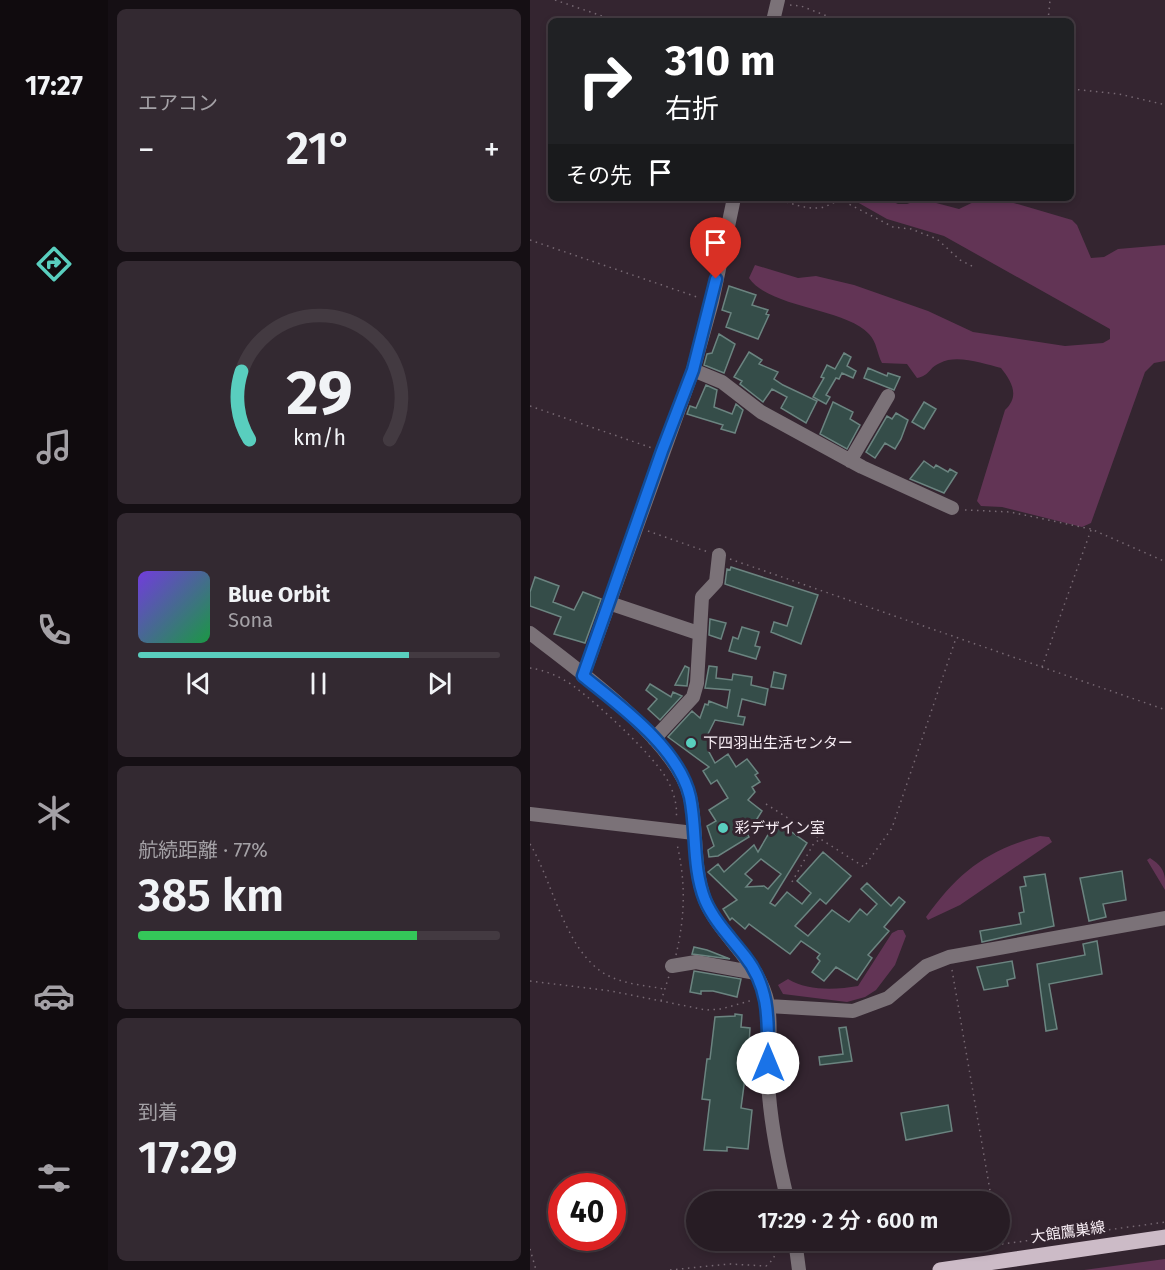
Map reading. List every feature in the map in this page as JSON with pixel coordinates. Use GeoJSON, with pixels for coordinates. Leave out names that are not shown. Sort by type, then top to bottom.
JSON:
{"type":"FeatureCollection","features":[{"type":"Feature","properties":{"kind":"main road","name":"大館鷹巣線"},"geometry":{"type":"LineString","coordinates":[[940,1270],[1166,1237]]}},
{"type":"Feature","properties":{"kind":"street"},"geometry":{"type":"LineString","coordinates":[[774,18],[778,2]]}},
{"type":"Feature","properties":{"kind":"street"},"geometry":{"type":"LineString","coordinates":[[583,676],[635,526],[693,370],[712,302],[733,201]]}},
{"type":"Feature","properties":{"kind":"street"},"geometry":{"type":"LineString","coordinates":[[693,370],[722,382],[761,412],[850,461],[952,508]]}},
{"type":"Feature","properties":{"kind":"street"},"geometry":{"type":"LineString","coordinates":[[850,461],[888,396]]}},
{"type":"Feature","properties":{"kind":"street"},"geometry":{"type":"LineString","coordinates":[[654,739],[693,697],[697,683],[698,633],[702,597],[716,582],[719,555]]}},
{"type":"Feature","properties":{"kind":"street"},"geometry":{"type":"LineString","coordinates":[[609,603],[698,633]]}},
{"type":"Feature","properties":{"kind":"street"},"geometry":{"type":"LineString","coordinates":[[530,633],[654,739],[668,753],[681,774],[690,796],[698,876],[705,900],[715,919],[756,972],[767,1003],[768,1082],[772,1128],[785,1191]]}},
{"type":"Feature","properties":{"kind":"street"},"geometry":{"type":"LineString","coordinates":[[530,814],[694,833]]}},
{"type":"Feature","properties":{"kind":"street"},"geometry":{"type":"LineString","coordinates":[[767,1003],[853,1011],[888,998],[926,966],[950,957],[1166,918]]}},
{"type":"Feature","properties":{"kind":"street"},"geometry":{"type":"LineString","coordinates":[[672,966],[696,962],[756,972]]}},
{"type":"Feature","properties":{"kind":"street"},"geometry":{"type":"LineString","coordinates":[[796,1251],[799,1270]]}},
{"type":"Feature","properties":{"kind":"path"},"geometry":{"type":"LineString","coordinates":[[555,0],[608,18]]}},
{"type":"Feature","properties":{"kind":"path"},"geometry":{"type":"LineString","coordinates":[[1048,18],[1050,0]]}},
{"type":"Feature","properties":{"kind":"path"},"geometry":{"type":"LineString","coordinates":[[778,2],[801,6],[832,18]]}},
{"type":"Feature","properties":{"kind":"path"},"geometry":{"type":"LineString","coordinates":[[1074,89],[1119,94],[1166,105]]}},
{"type":"Feature","properties":{"kind":"path"},"geometry":{"type":"LineString","coordinates":[[784,201],[801,207],[819,208],[837,201]]}},
{"type":"Feature","properties":{"kind":"path"},"geometry":{"type":"LineString","coordinates":[[843,201],[893,227],[911,229],[937,239],[960,260],[976,268]]}},
{"type":"Feature","properties":{"kind":"path"},"geometry":{"type":"LineString","coordinates":[[530,240],[712,302]]}},
{"type":"Feature","properties":{"kind":"path"},"geometry":{"type":"LineString","coordinates":[[530,406],[662,451]]}},
{"type":"Feature","properties":{"kind":"path"},"geometry":{"type":"LineString","coordinates":[[952,508],[1010,512],[1091,529],[1166,562]]}},
{"type":"Feature","properties":{"kind":"path"},"geometry":{"type":"LineString","coordinates":[[635,526],[1166,710]]}},
{"type":"Feature","properties":{"kind":"path"},"geometry":{"type":"LineString","coordinates":[[1042,667],[1091,529]]}},
{"type":"Feature","properties":{"kind":"path"},"geometry":{"type":"LineString","coordinates":[[766,804],[864,867],[892,828],[956,638]]}},
{"type":"Feature","properties":{"kind":"path"},"geometry":{"type":"LineString","coordinates":[[530,668],[547,672],[575,687],[653,759],[669,783],[677,813],[673,831],[684,893],[683,921],[661,1001]]}},
{"type":"Feature","properties":{"kind":"path"},"geometry":{"type":"LineString","coordinates":[[792,882],[814,843],[820,839]]}},
{"type":"Feature","properties":{"kind":"path"},"geometry":{"type":"LineString","coordinates":[[530,844],[575,942],[585,958],[595,968],[617,980],[664,989]]}},
{"type":"Feature","properties":{"kind":"path"},"geometry":{"type":"LineString","coordinates":[[950,957],[990,1191]]}},
{"type":"Feature","properties":{"kind":"path"},"geometry":{"type":"LineString","coordinates":[[530,981],[611,991],[706,1010],[721,1009],[750,1000],[767,1003]]}},
{"type":"Feature","properties":{"kind":"path"},"geometry":{"type":"LineString","coordinates":[[1010,1243],[1166,1222]]}},
{"type":"Feature","properties":{"kind":"path"},"geometry":{"type":"LineString","coordinates":[[530,1249],[536,1270]]}},
{"type":"Feature","properties":{"kind":"path"},"geometry":{"type":"LineString","coordinates":[[670,1270],[729,1264],[766,1266],[772,1261],[777,1251]]}},
{"type":"Feature","properties":{"kind":"shaded area"},"geometry":{"type":"Polygon","coordinates":[[[855,201],[891,201],[907,204],[915,201],[929,201],[959,209],[976,201],[1007,201],[1072,220],[1077,225],[1091,258],[1104,257],[1118,249],[1165,245],[1165,361],[1154,363],[1145,372],[1091,523],[1082,527],[1002,507],[981,506],[977,501],[1005,410],[1012,400],[1013,389],[1001,368],[954,359],[940,363],[925,375],[917,378],[907,364],[882,363],[872,337],[858,325],[773,296],[759,288],[749,278],[755,265],[798,278],[816,276],[854,285],[928,311],[973,332],[1065,346],[1103,343],[1110,339],[1110,329],[944,236],[887,219],[855,201]]]}},
{"type":"Feature","properties":{"kind":"shaded area"},"geometry":{"type":"Polygon","coordinates":[[[1040,836],[1049,837],[1052,842],[960,905],[928,920],[926,917],[938,901],[975,865],[1004,848],[1040,836]]]}},
{"type":"Feature","properties":{"kind":"shaded area"},"geometry":{"type":"Polygon","coordinates":[[[1150,858],[1163,871],[1165,890],[1147,860],[1150,858]]]}},
{"type":"Feature","properties":{"kind":"shaded area"},"geometry":{"type":"Polygon","coordinates":[[[903,930],[906,936],[895,965],[876,990],[865,997],[847,1002],[783,994],[778,985],[788,979],[813,988],[858,986],[892,933],[903,930]]]}},
{"type":"Feature","properties":{"kind":"shaded area"},"geometry":{"type":"Polygon","coordinates":[[[1165,1259],[1165,1270],[1084,1270],[1165,1259]]]}},
{"type":"Feature","properties":{"kind":"building"},"geometry":{"type":"Polygon","coordinates":[[[729,286],[756,295],[752,305],[768,310],[766,314],[769,315],[758,339],[726,327],[731,313],[722,310],[729,286]]]}},
{"type":"Feature","properties":{"kind":"building"},"geometry":{"type":"Polygon","coordinates":[[[719,334],[735,344],[724,373],[704,365],[707,354],[712,353],[719,334]]]}},
{"type":"Feature","properties":{"kind":"building"},"geometry":{"type":"Polygon","coordinates":[[[749,352],[762,360],[759,364],[778,372],[774,379],[817,401],[806,423],[781,408],[787,397],[772,389],[763,402],[740,384],[742,381],[734,377],[749,352]]]}},
{"type":"Feature","properties":{"kind":"building"},"geometry":{"type":"Polygon","coordinates":[[[844,353],[851,357],[847,366],[856,371],[853,378],[842,373],[839,379],[836,378],[826,395],[830,397],[826,404],[813,397],[824,378],[821,377],[827,365],[835,369],[844,353]]]}},
{"type":"Feature","properties":{"kind":"building"},"geometry":{"type":"Polygon","coordinates":[[[868,368],[887,376],[888,373],[900,377],[894,390],[864,378],[868,368]]]}},
{"type":"Feature","properties":{"kind":"building"},"geometry":{"type":"Polygon","coordinates":[[[706,385],[717,390],[714,407],[732,414],[736,404],[743,410],[735,433],[721,429],[723,425],[687,414],[690,406],[696,408],[706,385]]]}},
{"type":"Feature","properties":{"kind":"building"},"geometry":{"type":"Polygon","coordinates":[[[833,402],[853,412],[850,419],[860,425],[847,449],[820,434],[833,402]]]}},
{"type":"Feature","properties":{"kind":"building"},"geometry":{"type":"Polygon","coordinates":[[[924,402],[936,409],[924,429],[912,422],[924,402]]]}},
{"type":"Feature","properties":{"kind":"building"},"geometry":{"type":"Polygon","coordinates":[[[896,413],[908,420],[901,439],[895,449],[885,443],[875,458],[866,452],[887,416],[892,419],[896,413]]]}},
{"type":"Feature","properties":{"kind":"building"},"geometry":{"type":"Polygon","coordinates":[[[924,461],[934,468],[936,465],[948,472],[950,469],[957,473],[944,493],[910,479],[924,461]]]}},
{"type":"Feature","properties":{"kind":"building"},"geometry":{"type":"Polygon","coordinates":[[[731,567],[818,595],[801,644],[771,632],[774,622],[787,626],[793,607],[725,584],[727,569],[730,570],[731,567]]]}},
{"type":"Feature","properties":{"kind":"building"},"geometry":{"type":"Polygon","coordinates":[[[535,577],[559,586],[553,602],[574,610],[583,592],[601,599],[585,643],[554,634],[561,617],[530,606],[530,592],[535,577]]]}},
{"type":"Feature","properties":{"kind":"building"},"geometry":{"type":"Polygon","coordinates":[[[710,619],[726,623],[721,639],[709,635],[710,619]]]}},
{"type":"Feature","properties":{"kind":"building"},"geometry":{"type":"Polygon","coordinates":[[[742,627],[759,632],[755,646],[760,647],[756,659],[729,651],[733,637],[738,639],[742,627]]]}},
{"type":"Feature","properties":{"kind":"building"},"geometry":{"type":"Polygon","coordinates":[[[685,666],[689,668],[687,686],[675,685],[685,666]]]}},
{"type":"Feature","properties":{"kind":"building"},"geometry":{"type":"Polygon","coordinates":[[[709,666],[717,667],[716,678],[732,680],[733,674],[752,677],[751,685],[768,689],[765,705],[742,699],[738,716],[745,717],[743,725],[715,720],[708,734],[716,740],[708,750],[715,763],[728,754],[736,767],[747,759],[758,773],[755,775],[760,782],[752,787],[755,792],[748,800],[762,811],[755,822],[743,826],[749,837],[718,856],[709,857],[708,850],[714,846],[707,826],[716,821],[709,810],[728,798],[717,780],[711,784],[703,771],[709,767],[668,737],[692,711],[700,718],[705,704],[708,705],[709,701],[727,708],[730,690],[705,688],[709,666]]]}},
{"type":"Feature","properties":{"kind":"building"},"geometry":{"type":"Polygon","coordinates":[[[774,672],[786,675],[783,689],[771,687],[774,672]]]}},
{"type":"Feature","properties":{"kind":"building"},"geometry":{"type":"Polygon","coordinates":[[[650,684],[671,697],[673,692],[682,696],[660,720],[648,709],[657,699],[646,690],[650,684]]]}},
{"type":"Feature","properties":{"kind":"building"},"geometry":{"type":"Polygon","coordinates":[[[776,821],[807,843],[770,903],[775,906],[787,892],[802,904],[811,893],[797,881],[823,852],[851,876],[826,904],[820,899],[795,926],[808,936],[832,910],[849,922],[860,909],[867,915],[877,904],[861,889],[867,883],[891,906],[899,897],[905,902],[884,927],[889,931],[868,955],[872,958],[857,980],[836,967],[824,981],[812,972],[820,961],[817,958],[820,954],[801,941],[790,954],[749,924],[745,929],[732,918],[730,920],[723,909],[737,900],[708,872],[718,864],[724,872],[754,845],[758,852],[776,821]],[[761,859],[745,874],[752,880],[746,887],[764,886],[768,889],[781,874],[761,859]]]}},
{"type":"Feature","properties":{"kind":"building"},"geometry":{"type":"Polygon","coordinates":[[[1122,871],[1126,900],[1103,904],[1106,917],[1089,921],[1080,878],[1122,871]]]}},
{"type":"Feature","properties":{"kind":"building"},"geometry":{"type":"Polygon","coordinates":[[[1045,874],[1054,926],[982,942],[980,931],[1021,924],[1019,913],[1024,912],[1020,887],[1026,886],[1024,877],[1045,874]]]}},
{"type":"Feature","properties":{"kind":"building"},"geometry":{"type":"Polygon","coordinates":[[[1097,941],[1102,974],[1049,984],[1057,1029],[1046,1031],[1037,964],[1085,955],[1083,944],[1097,941]]]}},
{"type":"Feature","properties":{"kind":"building"},"geometry":{"type":"Polygon","coordinates":[[[694,947],[707,950],[730,959],[692,954],[694,947]]]}},
{"type":"Feature","properties":{"kind":"building"},"geometry":{"type":"Polygon","coordinates":[[[1012,961],[1015,978],[1007,980],[1008,986],[984,990],[977,967],[1012,961]]]}},
{"type":"Feature","properties":{"kind":"building"},"geometry":{"type":"Polygon","coordinates":[[[694,971],[741,979],[737,997],[713,991],[701,991],[701,994],[690,992],[694,971]]]}},
{"type":"Feature","properties":{"kind":"building"},"geometry":{"type":"Polygon","coordinates":[[[735,1014],[742,1015],[741,1027],[750,1028],[748,1062],[756,1063],[756,1071],[746,1070],[741,1108],[752,1110],[748,1149],[727,1147],[727,1151],[704,1150],[710,1100],[702,1099],[715,1017],[735,1016],[735,1014]]]}},
{"type":"Feature","properties":{"kind":"building"},"geometry":{"type":"Polygon","coordinates":[[[846,1027],[852,1061],[820,1065],[819,1057],[843,1054],[839,1028],[846,1027]]]}},
{"type":"Feature","properties":{"kind":"building"},"geometry":{"type":"Polygon","coordinates":[[[948,1105],[952,1131],[906,1140],[901,1113],[948,1105]]]}},
{"type":"Feature","properties":{"kind":"place","name":"下四羽出生活センター"},"geometry":{"type":"Point","coordinates":[691,743]}},
{"type":"Feature","properties":{"kind":"place","name":"彩デザイン室"},"geometry":{"type":"Point","coordinates":[723,828]}},
{"type":"Feature","properties":{"kind":"route"},"geometry":{"type":"LineString","coordinates":[[716,279],[693,370],[583,676],[620,707],[668,753],[681,774],[690,796],[698,876],[705,900],[715,919],[746,957],[760,979],[768,1006],[768,1063]]}}]}
